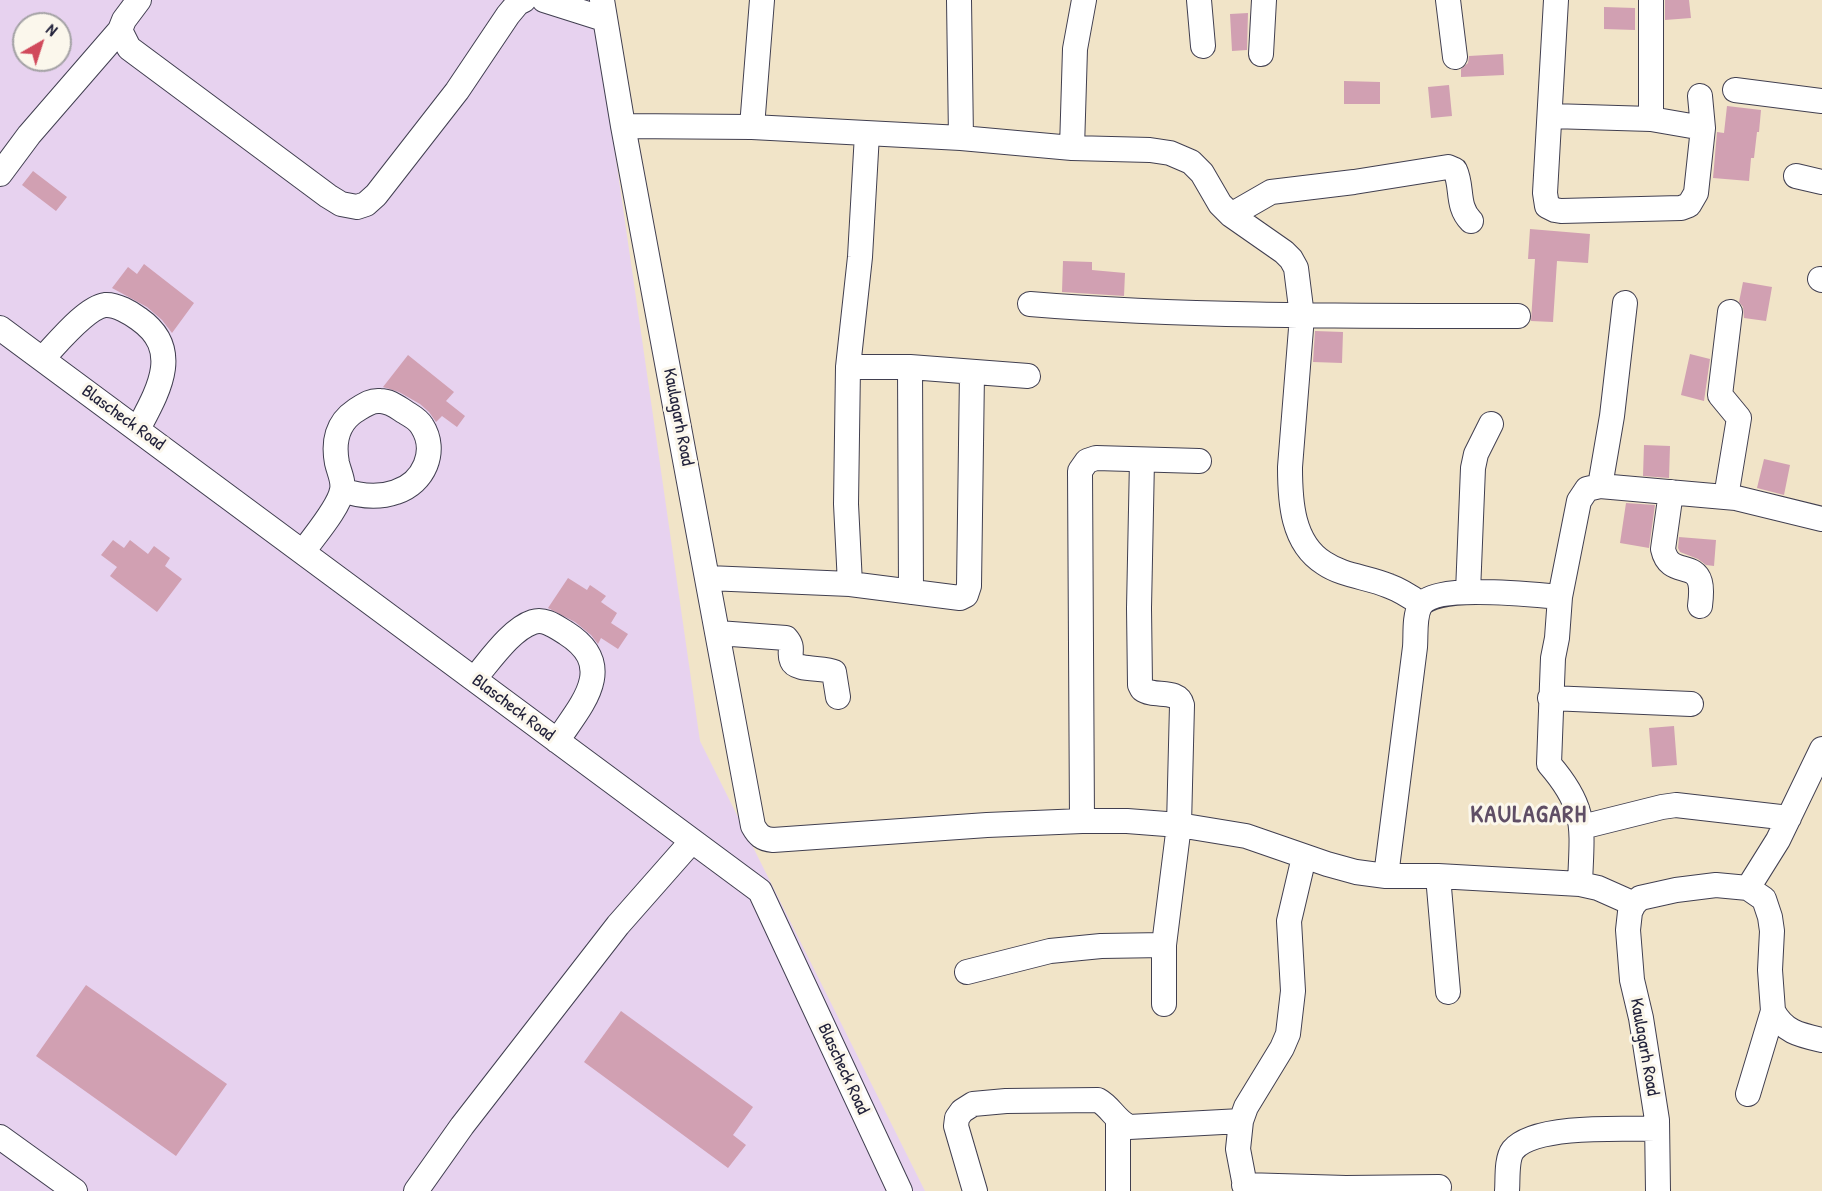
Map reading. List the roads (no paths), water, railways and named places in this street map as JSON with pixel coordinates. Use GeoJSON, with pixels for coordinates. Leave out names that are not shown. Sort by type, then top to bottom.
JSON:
{"type":"FeatureCollection","features":[{"type":"Feature","properties":{"kind":"street"},"geometry":{"type":"LineString","coordinates":[[5,168],[28,135],[120,30],[124,20],[139,0]]}},
{"type":"Feature","properties":{"kind":"street"},"geometry":{"type":"LineString","coordinates":[[120,30],[129,48],[328,196],[341,204],[357,207],[366,204],[393,175],[457,91],[508,15],[518,3],[524,0]]}},
{"type":"Feature","properties":{"kind":"street"},"geometry":{"type":"LineString","coordinates":[[544,0],[603,10]]}},
{"type":"Feature","properties":{"kind":"street"},"geometry":{"type":"LineString","coordinates":[[752,127],[762,0]]}},
{"type":"Feature","properties":{"kind":"street"},"geometry":{"type":"LineString","coordinates":[[959,0],[961,138]]}},
{"type":"Feature","properties":{"kind":"street"},"geometry":{"type":"LineString","coordinates":[[1072,148],[1075,50],[1084,0]]}},
{"type":"Feature","properties":{"kind":"street"},"geometry":{"type":"LineString","coordinates":[[1199,0],[1203,46]]}},
{"type":"Feature","properties":{"kind":"street"},"geometry":{"type":"LineString","coordinates":[[1262,54],[1264,0]]}},
{"type":"Feature","properties":{"kind":"street"},"geometry":{"type":"LineString","coordinates":[[1448,0],[1455,57]]}},
{"type":"Feature","properties":{"kind":"street"},"geometry":{"type":"LineString","coordinates":[[1556,0],[1545,199],[1547,206],[1562,211],[1681,208],[1689,205],[1696,193],[1703,128],[1700,96]]}},
{"type":"Feature","properties":{"kind":"street"},"geometry":{"type":"LineString","coordinates":[[1651,0],[1651,119]]}},
{"type":"Feature","properties":{"kind":"street","name":"Kaulagarh Road"},"geometry":{"type":"LineString","coordinates":[[603,10],[753,826],[757,833],[765,839],[773,840],[1082,820]]}},
{"type":"Feature","properties":{"kind":"street"},"geometry":{"type":"LineString","coordinates":[[1735,90],[1822,101]]}},
{"type":"Feature","properties":{"kind":"street"},"geometry":{"type":"LineString","coordinates":[[1551,116],[1651,119],[1703,128]]}},
{"type":"Feature","properties":{"kind":"street"},"geometry":{"type":"LineString","coordinates":[[623,126],[752,127],[961,138],[1072,148],[1150,150],[1170,153],[1191,162],[1202,173],[1220,204],[1231,215],[1273,243],[1291,259],[1296,268],[1302,316],[1290,492],[1298,531],[1313,555],[1325,564],[1388,585],[1421,604]]}},
{"type":"Feature","properties":{"kind":"street"},"geometry":{"type":"LineString","coordinates":[[850,584],[846,504],[848,367],[860,257],[867,134]]}},
{"type":"Feature","properties":{"kind":"street"},"geometry":{"type":"LineString","coordinates":[[1231,215],[1271,192],[1448,167],[1455,170],[1458,176],[1461,207],[1471,221]]}},
{"type":"Feature","properties":{"kind":"street"},"geometry":{"type":"LineString","coordinates":[[1796,176],[1822,182]]}},
{"type":"Feature","properties":{"kind":"street"},"geometry":{"type":"LineString","coordinates":[[1600,486],[1612,416],[1625,303]]}},
{"type":"Feature","properties":{"kind":"street"},"geometry":{"type":"LineString","coordinates":[[1030,304],[1117,311],[1302,316],[1518,316]]}},
{"type":"Feature","properties":{"kind":"street"},"geometry":{"type":"LineString","coordinates":[[42,359],[77,323],[89,313],[105,305],[125,310],[141,320],[160,339],[164,355],[159,384],[138,429]]}},
{"type":"Feature","properties":{"kind":"street"},"geometry":{"type":"LineString","coordinates":[[1726,497],[1739,418],[1720,395],[1730,312]]}},
{"type":"Feature","properties":{"kind":"street","name":"Blascheck Road"},"geometry":{"type":"LineString","coordinates":[[0,328],[760,891],[900,1191]]}},
{"type":"Feature","properties":{"kind":"street"},"geometry":{"type":"LineString","coordinates":[[848,367],[910,367],[1028,376]]}},
{"type":"Feature","properties":{"kind":"street"},"geometry":{"type":"LineString","coordinates":[[910,367],[911,592]]}},
{"type":"Feature","properties":{"kind":"street"},"geometry":{"type":"LineString","coordinates":[[708,578],[850,584],[960,598],[966,595],[968,591],[972,373]]}},
{"type":"Feature","properties":{"kind":"street"},"geometry":{"type":"LineString","coordinates":[[303,552],[330,513],[342,490],[336,443],[340,424],[346,417],[376,400],[391,403],[417,420],[425,432],[430,449],[429,459],[416,479],[396,493],[356,495],[342,490]]}},
{"type":"Feature","properties":{"kind":"street"},"geometry":{"type":"LineString","coordinates":[[1468,592],[1473,468],[1476,454],[1491,424]]}},
{"type":"Feature","properties":{"kind":"street"},"geometry":{"type":"LineString","coordinates":[[1199,461],[1096,458],[1084,465],[1079,478],[1082,820],[1179,825],[1246,836],[1356,872],[1386,876],[1438,876],[1580,884],[1598,888],[1634,904],[1640,898],[1676,890],[1716,885],[1748,888],[1764,899],[1770,917],[1773,1011],[1748,1094]]}},
{"type":"Feature","properties":{"kind":"street"},"geometry":{"type":"LineString","coordinates":[[1142,460],[1140,685],[1147,693],[1176,695],[1181,699],[1182,705],[1179,825],[1164,945],[1164,1004]]}},
{"type":"Feature","properties":{"kind":"street"},"geometry":{"type":"LineString","coordinates":[[1580,884],[1582,827],[1577,805],[1565,783],[1549,764],[1550,698],[1560,597],[1579,501],[1587,489],[1600,486],[1726,497],[1822,519]]}},
{"type":"Feature","properties":{"kind":"street"},"geometry":{"type":"LineString","coordinates":[[1671,492],[1663,549],[1669,563],[1694,573],[1700,580],[1700,606]]}},
{"type":"Feature","properties":{"kind":"street"},"geometry":{"type":"LineString","coordinates":[[1386,876],[1415,647],[1417,612],[1421,604],[1428,598],[1438,595],[1468,592],[1560,597]]}},
{"type":"Feature","properties":{"kind":"street"},"geometry":{"type":"LineString","coordinates":[[474,679],[517,632],[535,621],[544,621],[569,635],[581,644],[592,660],[592,683],[557,741]]}},
{"type":"Feature","properties":{"kind":"street"},"geometry":{"type":"LineString","coordinates":[[718,633],[786,638],[791,646],[792,662],[801,667],[823,668],[834,672],[838,697]]}},
{"type":"Feature","properties":{"kind":"street"},"geometry":{"type":"LineString","coordinates":[[1550,698],[1691,704]]}},
{"type":"Feature","properties":{"kind":"street"},"geometry":{"type":"LineString","coordinates":[[1748,888],[1778,840],[1820,761]]}},
{"type":"Feature","properties":{"kind":"street"},"geometry":{"type":"LineString","coordinates":[[1582,827],[1676,805],[1789,818]]}},
{"type":"Feature","properties":{"kind":"street"},"geometry":{"type":"LineString","coordinates":[[416,1191],[462,1126],[618,925],[692,841]]}},
{"type":"Feature","properties":{"kind":"street"},"geometry":{"type":"LineString","coordinates":[[1304,856],[1289,921],[1293,992],[1288,1034],[1246,1107],[1241,1121],[1238,1149],[1245,1188],[1439,1187]]}},
{"type":"Feature","properties":{"kind":"street"},"geometry":{"type":"LineString","coordinates":[[1438,876],[1448,992]]}},
{"type":"Feature","properties":{"kind":"street","name":"Kaulagarh Road"},"geometry":{"type":"LineString","coordinates":[[1634,904],[1630,912],[1628,930],[1632,980],[1641,1018],[1657,1129],[1658,1191]]}},
{"type":"Feature","properties":{"kind":"street"},"geometry":{"type":"LineString","coordinates":[[967,972],[1050,951],[1101,946],[1164,945]]}},
{"type":"Feature","properties":{"kind":"street"},"geometry":{"type":"LineString","coordinates":[[1773,1011],[1783,1026],[1789,1030],[1822,1040]]}},
{"type":"Feature","properties":{"kind":"street"},"geometry":{"type":"LineString","coordinates":[[975,1191],[956,1126],[962,1111],[973,1104],[1006,1101],[1098,1100],[1105,1104],[1118,1122],[1129,1127],[1241,1121]]}},
{"type":"Feature","properties":{"kind":"street"},"geometry":{"type":"LineString","coordinates":[[1118,1122],[1118,1191]]}},
{"type":"Feature","properties":{"kind":"street"},"geometry":{"type":"LineString","coordinates":[[1507,1191],[1511,1154],[1514,1148],[1527,1141],[1560,1131],[1657,1129]]}},
{"type":"Feature","properties":{"kind":"street"},"geometry":{"type":"LineString","coordinates":[[0,1137],[75,1191]]}},
{"type":"Feature","properties":{"kind":"district","name":"KAULAGARH"},"geometry":{"type":"Point","coordinates":[1529,816]}}]}
